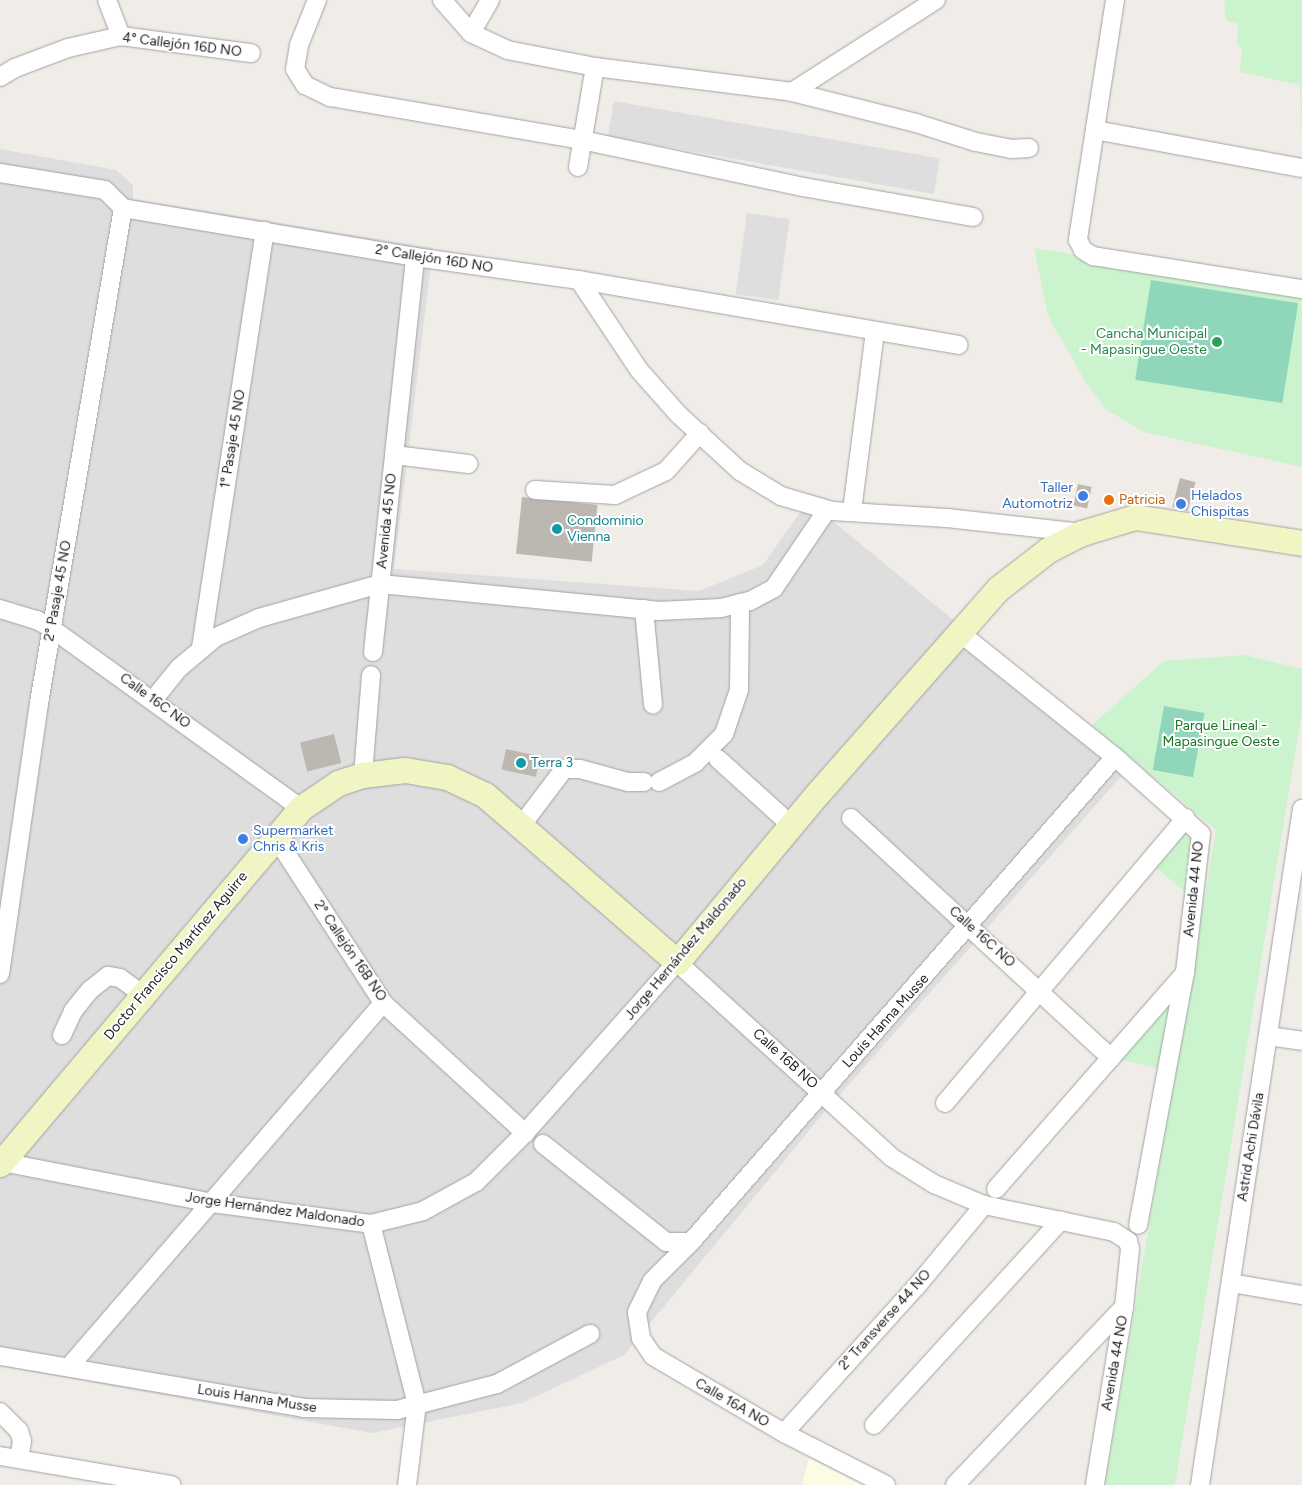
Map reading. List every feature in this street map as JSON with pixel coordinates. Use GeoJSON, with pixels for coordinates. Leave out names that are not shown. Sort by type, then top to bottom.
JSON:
{"type":"FeatureCollection","features":[{"type":"Feature","properties":{"kind":"street"},"geometry":{"type":"LineString","coordinates":[[316,0],[299,45],[295,69],[305,85],[330,97],[582,140],[803,187],[973,217]]}},
{"type":"Feature","properties":{"kind":"street"},"geometry":{"type":"LineString","coordinates":[[442,0],[470,33],[507,50],[595,68],[792,92],[916,123],[976,142],[1011,149],[1029,148]]}},
{"type":"Feature","properties":{"kind":"street"},"geometry":{"type":"LineString","coordinates":[[470,33],[490,0]]}},
{"type":"Feature","properties":{"kind":"street"},"geometry":{"type":"LineString","coordinates":[[792,92],[936,0]]}},
{"type":"Feature","properties":{"kind":"street"},"geometry":{"type":"LineString","coordinates":[[1114,0],[1078,240],[1083,250],[1093,256],[1302,290]]}},
{"type":"Feature","properties":{"kind":"street"},"geometry":{"type":"LineString","coordinates":[[113,5],[121,36]]}},
{"type":"Feature","properties":{"kind":"street","name":"4° Callejón 16D NO"},"geometry":{"type":"LineString","coordinates":[[0,78],[15,68],[68,48],[121,36],[251,53]]}},
{"type":"Feature","properties":{"kind":"street"},"geometry":{"type":"LineString","coordinates":[[578,167],[595,68]]}},
{"type":"Feature","properties":{"kind":"street"},"geometry":{"type":"LineString","coordinates":[[1095,130],[1302,168]]}},
{"type":"Feature","properties":{"kind":"street"},"geometry":{"type":"LineString","coordinates":[[0,173],[106,190],[123,208]]}},
{"type":"Feature","properties":{"kind":"street","name":"2° Callejón 16D NO"},"geometry":{"type":"LineString","coordinates":[[123,208],[415,257],[579,280],[958,345]]}},
{"type":"Feature","properties":{"kind":"street","name":"2° Pasaje 45 NO"},"geometry":{"type":"LineString","coordinates":[[0,974],[51,628],[123,208]]}},
{"type":"Feature","properties":{"kind":"street","name":"1° Pasaje 45 NO"},"geometry":{"type":"LineString","coordinates":[[201,648],[265,231]]}},
{"type":"Feature","properties":{"kind":"street","name":"Avenida 45 NO"},"geometry":{"type":"LineString","coordinates":[[153,700],[179,668],[201,648],[259,618],[380,584],[415,257]]}},
{"type":"Feature","properties":{"kind":"street"},"geometry":{"type":"LineString","coordinates":[[579,280],[639,370],[678,415],[760,484],[781,496],[827,510],[1082,532]]}},
{"type":"Feature","properties":{"kind":"street"},"geometry":{"type":"LineString","coordinates":[[852,512],[875,332]]}},
{"type":"Feature","properties":{"kind":"street"},"geometry":{"type":"LineString","coordinates":[[534,490],[616,495],[666,471],[700,434]]}},
{"type":"Feature","properties":{"kind":"street"},"geometry":{"type":"LineString","coordinates":[[394,455],[468,464]]}},
{"type":"Feature","properties":{"kind":"street"},"geometry":{"type":"LineString","coordinates":[[373,652],[380,584],[644,609],[721,608],[740,604],[774,588],[827,510]]}},
{"type":"Feature","properties":{"kind":"street","name":"Jorge Hernández Maldonado"},"geometry":{"type":"LineString","coordinates":[[1,1163],[212,1203],[371,1224],[423,1211],[476,1182],[525,1133],[677,962],[791,825],[959,632],[999,588],[1048,550],[1082,532],[1135,517],[1302,543]]}},
{"type":"Feature","properties":{"kind":"street"},"geometry":{"type":"LineString","coordinates":[[521,826],[564,769],[580,769],[628,782],[651,782],[695,763],[724,734],[739,690],[740,604]]}},
{"type":"Feature","properties":{"kind":"street"},"geometry":{"type":"LineString","coordinates":[[644,609],[653,705]]}},
{"type":"Feature","properties":{"kind":"street","name":"Calle 16C NO"},"geometry":{"type":"LineString","coordinates":[[0,610],[37,620],[51,628],[302,808]]}},
{"type":"Feature","properties":{"kind":"street","name":"Avenida 44 NO"},"geometry":{"type":"LineString","coordinates":[[959,632],[1115,757],[1186,818],[1200,834],[1186,972],[1138,1225]]}},
{"type":"Feature","properties":{"kind":"street"},"geometry":{"type":"LineString","coordinates":[[363,775],[371,675]]}},
{"type":"Feature","properties":{"kind":"street","name":"Louis Hanna Musse"},"geometry":{"type":"LineString","coordinates":[[652,1281],[691,1242],[970,927],[1115,757]]}},
{"type":"Feature","properties":{"kind":"street"},"geometry":{"type":"LineString","coordinates":[[718,759],[791,825]]}},
{"type":"Feature","properties":{"kind":"street","name":"Doctor Francisco Martínez Aguirre"},"geometry":{"type":"LineString","coordinates":[[1,1163],[302,808],[338,783],[363,775],[405,770],[447,777],[485,796]]}},
{"type":"Feature","properties":{"kind":"street","name":"Calle 16B NO"},"geometry":{"type":"LineString","coordinates":[[485,796],[677,962],[822,1092],[891,1157],[934,1184],[984,1205],[1114,1232],[1128,1241]]}},
{"type":"Feature","properties":{"kind":"street","name":"Astrid Achi Dávila"},"geometry":{"type":"LineString","coordinates":[[1200,1485],[1302,809]]}},
{"type":"Feature","properties":{"kind":"street","name":"Calle 16C NO"},"geometry":{"type":"LineString","coordinates":[[851,818],[1111,1058]]}},
{"type":"Feature","properties":{"kind":"street"},"geometry":{"type":"LineString","coordinates":[[945,1103],[1038,989],[1186,818]]}},
{"type":"Feature","properties":{"kind":"street","name":"2° Callejón 16B NO"},"geometry":{"type":"LineString","coordinates":[[276,838],[383,1003],[525,1133]]}},
{"type":"Feature","properties":{"kind":"street"},"geometry":{"type":"LineString","coordinates":[[996,1189],[1186,972]]}},
{"type":"Feature","properties":{"kind":"street"},"geometry":{"type":"LineString","coordinates":[[62,1035],[73,1010],[90,990],[108,976],[120,978],[143,996]]}},
{"type":"Feature","properties":{"kind":"street"},"geometry":{"type":"LineString","coordinates":[[69,1368],[383,1003]]}},
{"type":"Feature","properties":{"kind":"street"},"geometry":{"type":"LineString","coordinates":[[1268,1036],[1302,1042]]}},
{"type":"Feature","properties":{"kind":"street"},"geometry":{"type":"LineString","coordinates":[[543,1144],[666,1242],[691,1242]]}},
{"type":"Feature","properties":{"kind":"street","name":"2° Transverse 44 NO"},"geometry":{"type":"LineString","coordinates":[[784,1433],[916,1288],[984,1205]]}},
{"type":"Feature","properties":{"kind":"street"},"geometry":{"type":"LineString","coordinates":[[874,1425],[1061,1220]]}},
{"type":"Feature","properties":{"kind":"street"},"geometry":{"type":"LineString","coordinates":[[371,1224],[417,1404],[407,1485]]}},
{"type":"Feature","properties":{"kind":"street","name":"Avenida 44 NO"},"geometry":{"type":"LineString","coordinates":[[1095,1485],[1124,1307],[1130,1249],[1128,1241]]}},
{"type":"Feature","properties":{"kind":"street","name":"Calle 16A NO"},"geometry":{"type":"LineString","coordinates":[[652,1281],[637,1312],[641,1338],[653,1356],[784,1433],[886,1485]]}},
{"type":"Feature","properties":{"kind":"street"},"geometry":{"type":"LineString","coordinates":[[1231,1283],[1302,1294]]}},
{"type":"Feature","properties":{"kind":"street"},"geometry":{"type":"LineString","coordinates":[[954,1485],[1124,1307]]}},
{"type":"Feature","properties":{"kind":"street","name":"Louis Hanna Musse"},"geometry":{"type":"LineString","coordinates":[[0,1356],[303,1408],[397,1410],[497,1384],[590,1334]]}},
{"type":"Feature","properties":{"kind":"street"},"geometry":{"type":"LineString","coordinates":[[0,1412],[19,1431],[22,1441],[19,1459]]}},
{"type":"Feature","properties":{"kind":"street"},"geometry":{"type":"LineString","coordinates":[[0,1456],[172,1485]]}},
{"type":"Feature","properties":{"kind":"shaded area"},"geometry":{"type":"Polygon","coordinates":[[[614,101],[940,158],[934,194],[608,136],[614,101]]]}},
{"type":"Feature","properties":{"kind":"shaded area"},"geometry":{"type":"Polygon","coordinates":[[[0,149],[116,170],[133,185],[133,199],[433,248],[394,569],[699,591],[763,565],[808,501],[1131,765],[822,1115],[624,1355],[522,1403],[372,1433],[0,1366],[0,149]]]}},
{"type":"Feature","properties":{"kind":"shaded area"},"geometry":{"type":"Polygon","coordinates":[[[747,213],[790,219],[778,300],[736,294],[747,213]]]}},
{"type":"Feature","properties":{"kind":"shaded area"},"geometry":{"type":"Polygon","coordinates":[[[809,1458],[862,1485],[802,1485],[809,1458]]]}},
{"type":"Feature","properties":{"kind":"green space"},"geometry":{"type":"Polygon","coordinates":[[[1224,0],[1302,0],[1302,141],[1300,85],[1240,72],[1242,48],[1237,46],[1238,24],[1226,21],[1224,0]]]}},
{"type":"Feature","properties":{"kind":"green space"},"geometry":{"type":"Polygon","coordinates":[[[1034,248],[1302,290],[1302,467],[1144,432],[1105,409],[1085,381],[1048,316],[1034,248]]]}},
{"type":"Feature","properties":{"kind":"green space","name":"Cancha Municipal - Mapasingue Oeste"},"geometry":{"type":"Polygon","coordinates":[[[1151,280],[1298,303],[1282,403],[1135,380],[1151,280]]]}},
{"type":"Feature","properties":{"kind":"green space","name":"Parque Lineal - Mapasingue Oeste"},"geometry":{"type":"Polygon","coordinates":[[[1245,655],[1302,669],[1302,712],[1175,1485],[1105,1485],[1216,830],[1092,725],[1164,661],[1245,655]]]}},
{"type":"Feature","properties":{"kind":"green space"},"geometry":{"type":"Polygon","coordinates":[[[1164,706],[1204,713],[1193,777],[1153,770],[1164,706]]]}},
{"type":"Feature","properties":{"kind":"green space"},"geometry":{"type":"Polygon","coordinates":[[[1185,826],[1196,834],[1189,895],[1151,864],[1185,826]]]}},
{"type":"Feature","properties":{"kind":"green space"},"geometry":{"type":"Polygon","coordinates":[[[1173,993],[1160,1069],[1118,1059],[1173,993]]]}},
{"type":"Feature","properties":{"kind":"building"},"geometry":{"type":"Polygon","coordinates":[[[1180,478],[1195,482],[1188,511],[1172,507],[1180,478]]]}},
{"type":"Feature","properties":{"kind":"building","name":"Taller Automotriz"},"geometry":{"type":"Polygon","coordinates":[[[1078,484],[1092,487],[1087,508],[1073,506],[1078,484]]]}},
{"type":"Feature","properties":{"kind":"building","name":"Condominio Vienna"},"geometry":{"type":"Polygon","coordinates":[[[522,497],[598,505],[592,562],[516,554],[522,497]]]}},
{"type":"Feature","properties":{"kind":"building"},"geometry":{"type":"Polygon","coordinates":[[[334,734],[341,763],[307,772],[300,742],[334,734]]]}},
{"type":"Feature","properties":{"kind":"building","name":"Terra 3"},"geometry":{"type":"Polygon","coordinates":[[[506,749],[540,756],[536,777],[502,770],[506,749]]]}},
{"type":"Feature","properties":{"kind":"place","name":"Cancha Municipal - Mapasingue Oeste"},"geometry":{"type":"Point","coordinates":[1217,342]}},
{"type":"Feature","properties":{"kind":"place","name":"Taller Automotriz"},"geometry":{"type":"Point","coordinates":[1083,496]}},
{"type":"Feature","properties":{"kind":"place","name":"Patricia"},"geometry":{"type":"Point","coordinates":[1109,500]}},
{"type":"Feature","properties":{"kind":"place","name":"Helados Chispitas"},"geometry":{"type":"Point","coordinates":[1181,504]}},
{"type":"Feature","properties":{"kind":"place","name":"Condominio Vienna"},"geometry":{"type":"Point","coordinates":[557,529]}},
{"type":"Feature","properties":{"kind":"place","name":"Terra 3"},"geometry":{"type":"Point","coordinates":[521,763]}},
{"type":"Feature","properties":{"kind":"place","name":"Supermarket Chris & Kris"},"geometry":{"type":"Point","coordinates":[243,839]}}]}
